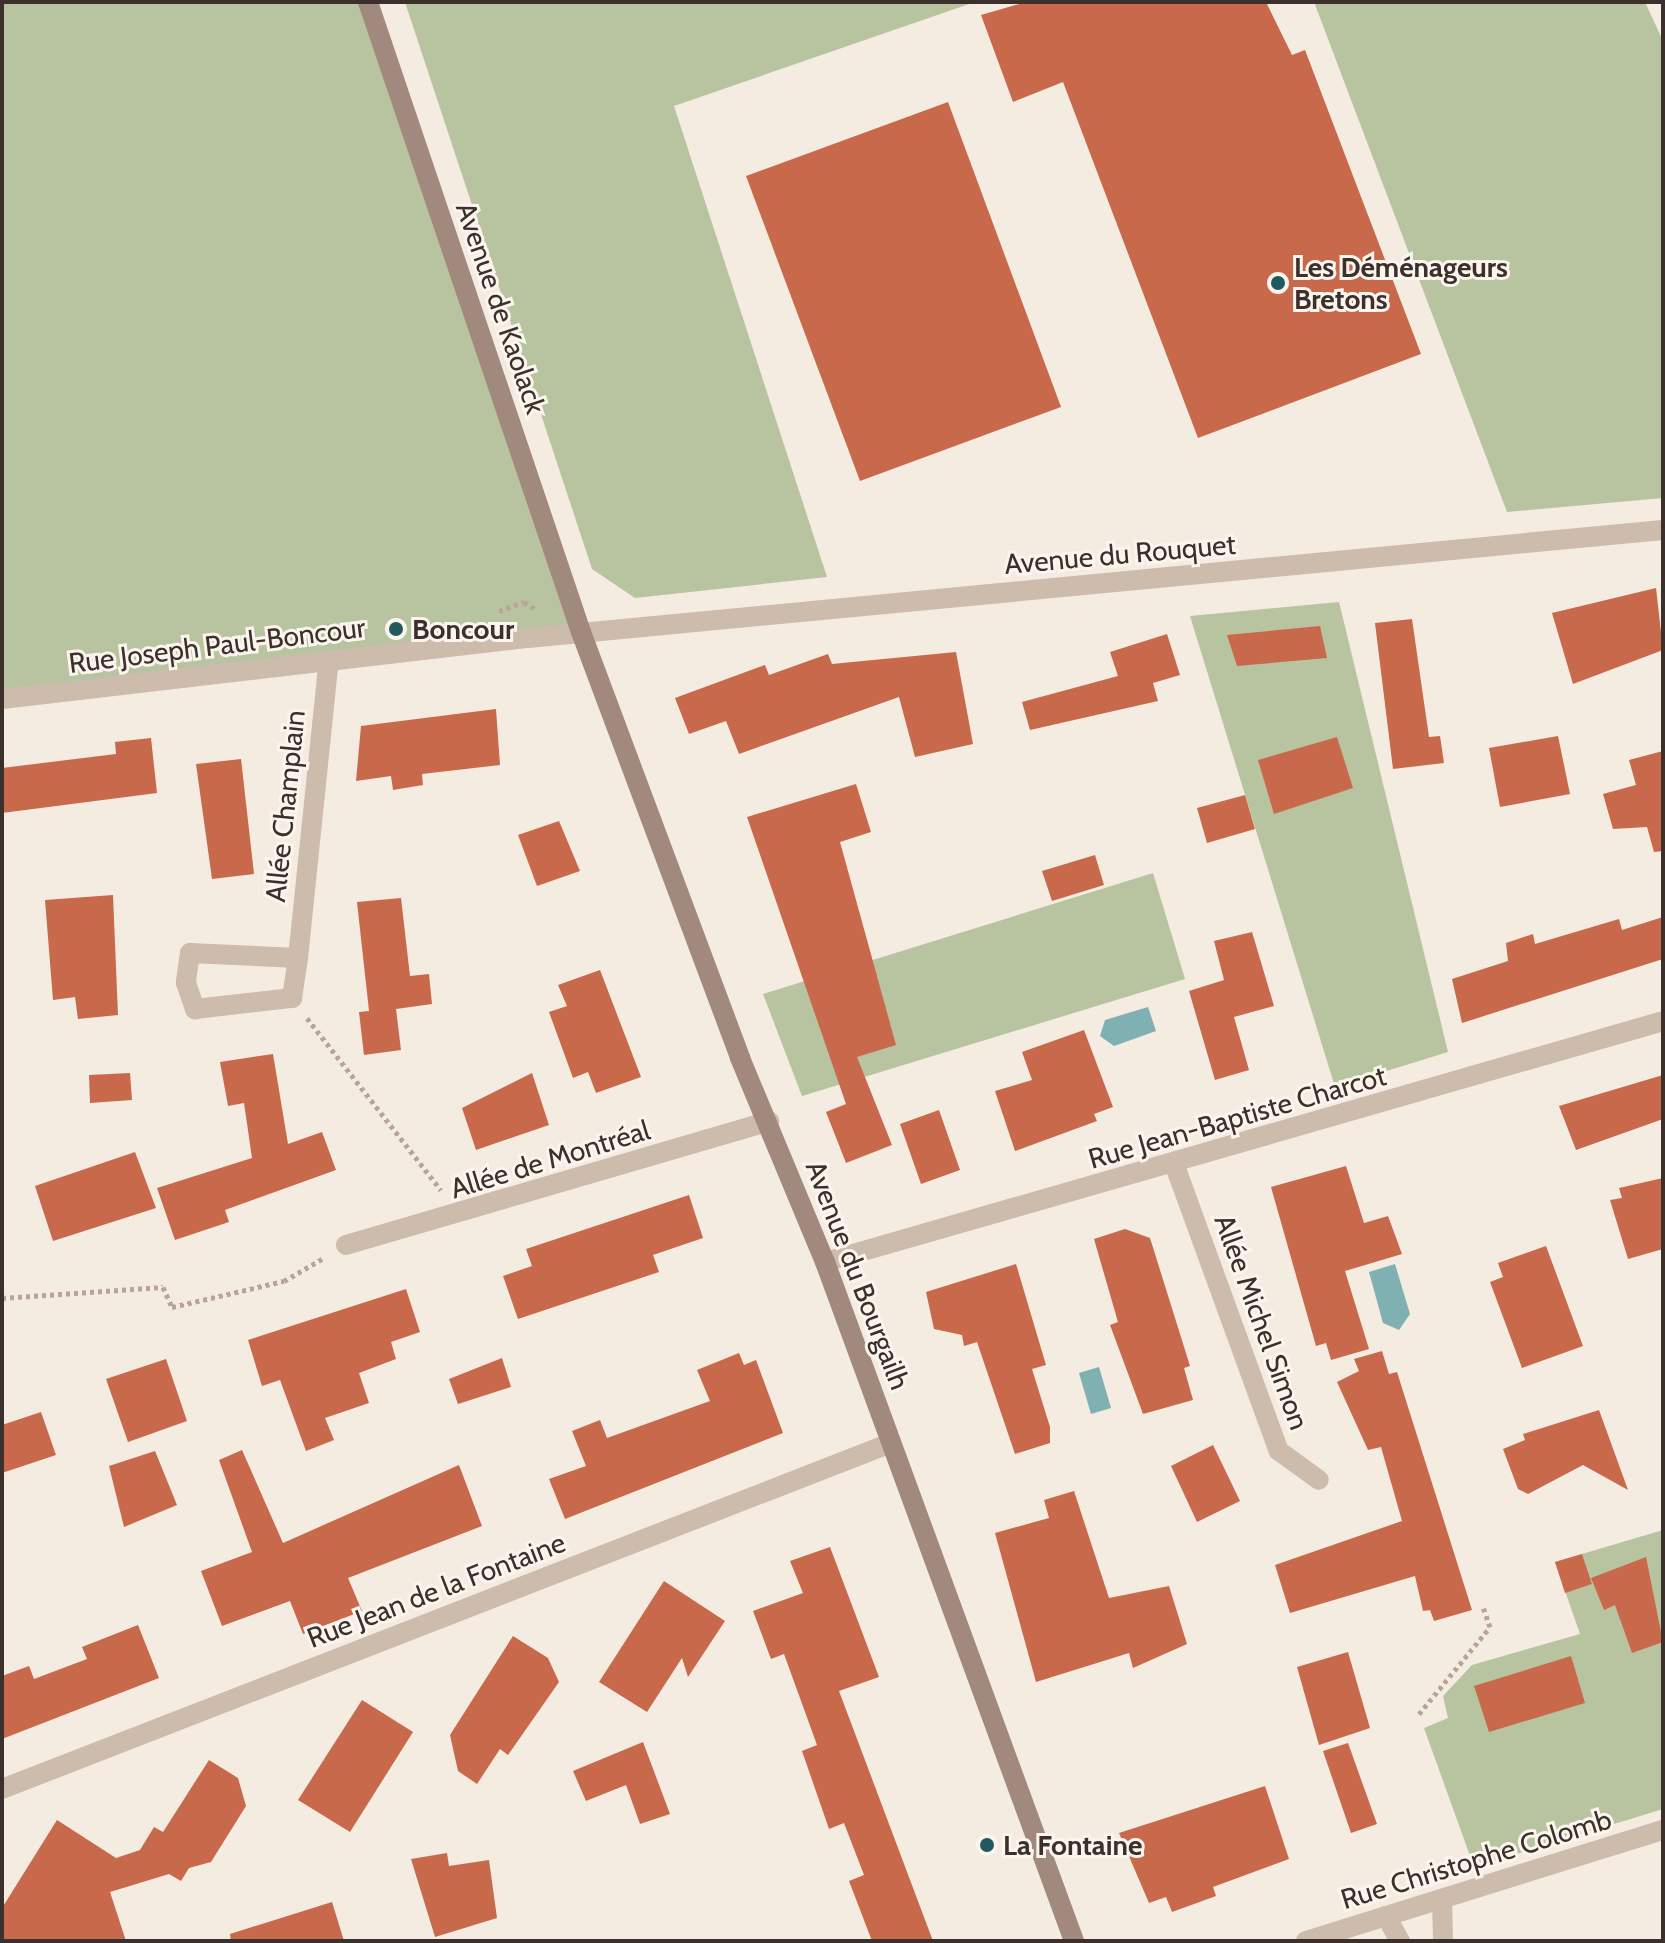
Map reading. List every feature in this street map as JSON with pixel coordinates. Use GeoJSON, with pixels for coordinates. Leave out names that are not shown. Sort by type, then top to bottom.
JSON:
{"type":"FeatureCollection","features":[{"type":"Feature","properties":{"kind":"main road","name":"Avenue de Kaolack"},"geometry":{"type":"LineString","coordinates":[[368,2],[581,632]]}},
{"type":"Feature","properties":{"kind":"main road","name":"Avenue du Bourgailh"},"geometry":{"type":"LineString","coordinates":[[581,632],[825,1262],[1074,1941]]}},
{"type":"Feature","properties":{"kind":"street","name":"Avenue du Rouquet"},"geometry":{"type":"LineString","coordinates":[[581,632],[1663,530]]}},
{"type":"Feature","properties":{"kind":"street","name":"Rue Joseph Paul-Boncour"},"geometry":{"type":"LineString","coordinates":[[2,699],[581,632]]}},
{"type":"Feature","properties":{"kind":"street","name":"Allée Champlain"},"geometry":{"type":"LineString","coordinates":[[292,998],[329,660]]}},
{"type":"Feature","properties":{"kind":"street"},"geometry":{"type":"LineString","coordinates":[[292,998],[195,1009],[186,983],[190,953],[298,958]]}},
{"type":"Feature","properties":{"kind":"street","name":"Rue Jean-Baptiste Charcot"},"geometry":{"type":"LineString","coordinates":[[825,1262],[1175,1166],[1663,1021]]}},
{"type":"Feature","properties":{"kind":"street","name":"Allée de Montréal"},"geometry":{"type":"LineString","coordinates":[[346,1245],[461,1217],[769,1121]]}},
{"type":"Feature","properties":{"kind":"street","name":"Allée Michel Simon"},"geometry":{"type":"LineString","coordinates":[[1175,1166],[1279,1451],[1319,1480]]}},
{"type":"Feature","properties":{"kind":"street","name":"Rue Jean de la Fontaine"},"geometry":{"type":"LineString","coordinates":[[2,1789],[891,1443]]}},
{"type":"Feature","properties":{"kind":"street","name":"Rue Christophe Colomb"},"geometry":{"type":"LineString","coordinates":[[1306,1941],[1663,1830]]}},
{"type":"Feature","properties":{"kind":"street"},"geometry":{"type":"LineString","coordinates":[[1442,1899],[1443,1941]]}},
{"type":"Feature","properties":{"kind":"street"},"geometry":{"type":"LineString","coordinates":[[1386,1916],[1400,1941]]}},
{"type":"Feature","properties":{"kind":"path"},"geometry":{"type":"LineString","coordinates":[[292,998],[461,1217]]}},
{"type":"Feature","properties":{"kind":"path"},"geometry":{"type":"LineString","coordinates":[[2,1298],[163,1287],[172,1307],[284,1281],[346,1245]]}},
{"type":"Feature","properties":{"kind":"path"},"geometry":{"type":"LineString","coordinates":[[1419,1714],[1490,1627],[1483,1607]]}},
{"type":"Feature","properties":{"kind":"green space"},"geometry":{"type":"Polygon","coordinates":[[[2,2],[368,2],[581,632],[2,699],[2,2]]]}},
{"type":"Feature","properties":{"kind":"green space"},"geometry":{"type":"Polygon","coordinates":[[[405,2],[975,2],[674,106],[827,577],[635,598],[592,569],[405,2]]]}},
{"type":"Feature","properties":{"kind":"green space"},"geometry":{"type":"Polygon","coordinates":[[[1314,2],[1645,2],[1663,41],[1663,498],[1507,512],[1314,2]]]}},
{"type":"Feature","properties":{"kind":"green space"},"geometry":{"type":"Polygon","coordinates":[[[1339,602],[1448,1052],[1335,1087],[1190,616],[1339,602]]]}},
{"type":"Feature","properties":{"kind":"green space"},"geometry":{"type":"Polygon","coordinates":[[[1153,873],[1185,979],[802,1096],[763,994],[1153,873]]]}},
{"type":"Feature","properties":{"kind":"green space"},"geometry":{"type":"Polygon","coordinates":[[[1663,1530],[1663,1809],[1474,1867],[1424,1728],[1448,1718],[1443,1696],[1472,1665],[1580,1634],[1555,1562],[1663,1530]]]}},
{"type":"Feature","properties":{"kind":"water"},"geometry":{"type":"Polygon","coordinates":[[[1148,1007],[1156,1031],[1114,1046],[1100,1036],[1105,1020],[1148,1007]]]}},
{"type":"Feature","properties":{"kind":"water"},"geometry":{"type":"Polygon","coordinates":[[[1395,1264],[1410,1314],[1399,1330],[1383,1323],[1369,1272],[1395,1264]]]}},
{"type":"Feature","properties":{"kind":"water"},"geometry":{"type":"Polygon","coordinates":[[[1099,1367],[1111,1408],[1091,1414],[1079,1373],[1099,1367]]]}},
{"type":"Feature","properties":{"kind":"building"},"geometry":{"type":"Polygon","coordinates":[[[1026,2],[1266,2],[1292,55],[1305,50],[1421,354],[1198,438],[1063,82],[1013,102],[981,15],[1026,2]]]}},
{"type":"Feature","properties":{"kind":"building"},"geometry":{"type":"Polygon","coordinates":[[[948,102],[1061,407],[860,481],[746,176],[948,102]]]}},
{"type":"Feature","properties":{"kind":"building"},"geometry":{"type":"Polygon","coordinates":[[[1656,588],[1663,650],[1573,684],[1552,613],[1656,588]]]}},
{"type":"Feature","properties":{"kind":"building"},"geometry":{"type":"Polygon","coordinates":[[[1412,619],[1429,737],[1440,736],[1444,763],[1393,769],[1375,623],[1412,619]]]}},
{"type":"Feature","properties":{"kind":"building"},"geometry":{"type":"Polygon","coordinates":[[[1320,626],[1327,658],[1237,666],[1227,635],[1320,626]]]}},
{"type":"Feature","properties":{"kind":"building"},"geometry":{"type":"Polygon","coordinates":[[[1167,634],[1180,675],[1153,683],[1158,701],[1030,730],[1022,702],[1118,676],[1110,652],[1167,634]]]}},
{"type":"Feature","properties":{"kind":"building"},"geometry":{"type":"Polygon","coordinates":[[[956,652],[973,744],[915,757],[899,697],[739,754],[726,721],[689,734],[675,698],[765,665],[769,675],[828,654],[832,664],[956,652]]]}},
{"type":"Feature","properties":{"kind":"building"},"geometry":{"type":"Polygon","coordinates":[[[496,709],[500,765],[422,774],[423,785],[393,790],[391,776],[356,781],[361,726],[496,709]]]}},
{"type":"Feature","properties":{"kind":"building"},"geometry":{"type":"Polygon","coordinates":[[[1558,736],[1570,794],[1500,807],[1489,748],[1558,736]]]}},
{"type":"Feature","properties":{"kind":"building"},"geometry":{"type":"Polygon","coordinates":[[[1337,737],[1353,788],[1274,814],[1258,760],[1337,737]]]}},
{"type":"Feature","properties":{"kind":"building"},"geometry":{"type":"Polygon","coordinates":[[[151,738],[157,793],[2,813],[2,768],[116,754],[115,742],[151,738]]]}},
{"type":"Feature","properties":{"kind":"building"},"geometry":{"type":"Polygon","coordinates":[[[1663,751],[1663,851],[1654,852],[1647,827],[1613,829],[1603,794],[1636,785],[1629,760],[1663,751]]]}},
{"type":"Feature","properties":{"kind":"building"},"geometry":{"type":"Polygon","coordinates":[[[241,759],[254,874],[212,879],[196,764],[241,759]]]}},
{"type":"Feature","properties":{"kind":"building"},"geometry":{"type":"Polygon","coordinates":[[[856,784],[871,832],[840,842],[896,1045],[857,1057],[892,1145],[846,1163],[826,1112],[846,1104],[747,817],[856,784]]]}},
{"type":"Feature","properties":{"kind":"building"},"geometry":{"type":"Polygon","coordinates":[[[1245,795],[1255,829],[1207,843],[1197,808],[1245,795]]]}},
{"type":"Feature","properties":{"kind":"building"},"geometry":{"type":"Polygon","coordinates":[[[559,821],[580,871],[537,886],[518,835],[559,821]]]}},
{"type":"Feature","properties":{"kind":"building"},"geometry":{"type":"Polygon","coordinates":[[[1095,855],[1104,885],[1052,901],[1042,871],[1095,855]]]}},
{"type":"Feature","properties":{"kind":"building"},"geometry":{"type":"Polygon","coordinates":[[[113,895],[118,1015],[78,1019],[75,997],[53,1000],[45,900],[113,895]]]}},
{"type":"Feature","properties":{"kind":"building"},"geometry":{"type":"Polygon","coordinates":[[[401,898],[410,976],[429,974],[432,1004],[396,1009],[401,1050],[364,1055],[359,1012],[369,1011],[357,902],[401,898]]]}},
{"type":"Feature","properties":{"kind":"building"},"geometry":{"type":"Polygon","coordinates":[[[1663,917],[1663,959],[1462,1023],[1452,979],[1508,961],[1506,943],[1533,934],[1535,944],[1619,919],[1622,930],[1663,917]]]}},
{"type":"Feature","properties":{"kind":"building"},"geometry":{"type":"Polygon","coordinates":[[[1252,932],[1274,1006],[1234,1017],[1249,1070],[1215,1080],[1189,991],[1224,980],[1214,941],[1252,932]]]}},
{"type":"Feature","properties":{"kind":"building"},"geometry":{"type":"Polygon","coordinates":[[[600,970],[641,1077],[596,1093],[588,1072],[573,1078],[549,1012],[567,1006],[558,985],[600,970]]]}},
{"type":"Feature","properties":{"kind":"building"},"geometry":{"type":"Polygon","coordinates":[[[1084,1030],[1113,1107],[1094,1114],[1097,1121],[1015,1151],[995,1091],[1032,1080],[1022,1052],[1084,1030]]]}},
{"type":"Feature","properties":{"kind":"building"},"geometry":{"type":"Polygon","coordinates":[[[273,1054],[288,1144],[322,1132],[336,1170],[225,1210],[229,1222],[175,1240],[157,1188],[252,1158],[244,1103],[228,1106],[220,1062],[273,1054]]]}},
{"type":"Feature","properties":{"kind":"building"},"geometry":{"type":"Polygon","coordinates":[[[130,1073],[132,1100],[90,1103],[89,1075],[130,1073]]]}},
{"type":"Feature","properties":{"kind":"building"},"geometry":{"type":"Polygon","coordinates":[[[532,1073],[549,1125],[476,1150],[462,1108],[532,1073]]]}},
{"type":"Feature","properties":{"kind":"building"},"geometry":{"type":"Polygon","coordinates":[[[1663,1075],[1663,1119],[1576,1150],[1559,1106],[1663,1075]]]}},
{"type":"Feature","properties":{"kind":"building"},"geometry":{"type":"Polygon","coordinates":[[[939,1110],[960,1170],[921,1184],[900,1124],[939,1110]]]}},
{"type":"Feature","properties":{"kind":"building"},"geometry":{"type":"Polygon","coordinates":[[[135,1152],[156,1208],[53,1241],[35,1186],[135,1152]]]}},
{"type":"Feature","properties":{"kind":"building"},"geometry":{"type":"Polygon","coordinates":[[[1346,1166],[1364,1223],[1388,1216],[1402,1254],[1345,1271],[1369,1349],[1331,1360],[1326,1343],[1316,1346],[1271,1187],[1346,1166]]]}},
{"type":"Feature","properties":{"kind":"building"},"geometry":{"type":"Polygon","coordinates":[[[1663,1178],[1663,1249],[1628,1259],[1610,1200],[1622,1198],[1619,1188],[1663,1178]]]}},
{"type":"Feature","properties":{"kind":"building"},"geometry":{"type":"Polygon","coordinates":[[[689,1195],[703,1238],[653,1255],[659,1272],[518,1319],[503,1276],[532,1266],[526,1249],[689,1195]]]}},
{"type":"Feature","properties":{"kind":"building"},"geometry":{"type":"Polygon","coordinates":[[[1125,1229],[1150,1238],[1190,1366],[1184,1368],[1193,1400],[1143,1414],[1110,1325],[1118,1322],[1094,1239],[1125,1229]]]}},
{"type":"Feature","properties":{"kind":"building"},"geometry":{"type":"Polygon","coordinates":[[[1546,1246],[1583,1346],[1522,1368],[1490,1282],[1503,1277],[1498,1263],[1546,1246]]]}},
{"type":"Feature","properties":{"kind":"building"},"geometry":{"type":"Polygon","coordinates":[[[1016,1264],[1046,1365],[1032,1369],[1050,1427],[1050,1443],[1015,1454],[977,1342],[964,1346],[962,1335],[934,1329],[926,1292],[1016,1264]]]}},
{"type":"Feature","properties":{"kind":"building"},"geometry":{"type":"Polygon","coordinates":[[[406,1289],[420,1332],[391,1342],[396,1359],[359,1373],[369,1403],[325,1418],[334,1440],[306,1451],[280,1380],[262,1386],[248,1340],[406,1289]]]}},
{"type":"Feature","properties":{"kind":"building"},"geometry":{"type":"Polygon","coordinates":[[[1382,1351],[1389,1374],[1397,1372],[1472,1610],[1434,1621],[1430,1610],[1423,1611],[1415,1576],[1290,1613],[1275,1565],[1402,1521],[1381,1447],[1368,1450],[1337,1382],[1359,1371],[1354,1359],[1382,1351]]]}},
{"type":"Feature","properties":{"kind":"building"},"geometry":{"type":"Polygon","coordinates":[[[739,1353],[744,1365],[756,1360],[783,1433],[565,1519],[549,1479],[586,1466],[572,1431],[600,1420],[607,1438],[710,1401],[697,1370],[739,1353]]]}},
{"type":"Feature","properties":{"kind":"building"},"geometry":{"type":"Polygon","coordinates":[[[502,1358],[511,1387],[458,1404],[449,1379],[502,1358]]]}},
{"type":"Feature","properties":{"kind":"building"},"geometry":{"type":"Polygon","coordinates":[[[166,1359],[187,1421],[128,1442],[106,1379],[166,1359]]]}},
{"type":"Feature","properties":{"kind":"building"},"geometry":{"type":"Polygon","coordinates":[[[1599,1410],[1628,1490],[1583,1465],[1528,1494],[1518,1489],[1503,1449],[1525,1440],[1523,1434],[1599,1410]]]}},
{"type":"Feature","properties":{"kind":"building"},"geometry":{"type":"Polygon","coordinates":[[[41,1412],[56,1455],[2,1473],[2,1425],[41,1412]]]}},
{"type":"Feature","properties":{"kind":"building"},"geometry":{"type":"Polygon","coordinates":[[[1213,1445],[1240,1501],[1197,1522],[1171,1466],[1213,1445]]]}},
{"type":"Feature","properties":{"kind":"building"},"geometry":{"type":"Polygon","coordinates":[[[242,1450],[283,1543],[459,1465],[482,1526],[348,1578],[362,1611],[303,1634],[290,1601],[222,1626],[201,1571],[252,1552],[219,1460],[242,1450]]]}},
{"type":"Feature","properties":{"kind":"building"},"geometry":{"type":"Polygon","coordinates":[[[155,1451],[177,1505],[124,1527],[109,1466],[155,1451]]]}},
{"type":"Feature","properties":{"kind":"building"},"geometry":{"type":"Polygon","coordinates":[[[1074,1491],[1109,1598],[1169,1586],[1187,1644],[1133,1668],[1129,1653],[1036,1682],[995,1533],[1049,1518],[1044,1500],[1074,1491]]]}},
{"type":"Feature","properties":{"kind":"building"},"geometry":{"type":"Polygon","coordinates":[[[830,1547],[879,1677],[839,1691],[933,1941],[872,1941],[849,1881],[864,1875],[844,1823],[829,1829],[802,1751],[817,1745],[784,1654],[771,1659],[753,1611],[803,1593],[790,1561],[830,1547]]]}},
{"type":"Feature","properties":{"kind":"building"},"geometry":{"type":"Polygon","coordinates":[[[1582,1554],[1592,1584],[1565,1593],[1555,1562],[1582,1554]]]}},
{"type":"Feature","properties":{"kind":"building"},"geometry":{"type":"Polygon","coordinates":[[[1646,1557],[1663,1642],[1632,1653],[1615,1605],[1604,1610],[1591,1578],[1646,1557]]]}},
{"type":"Feature","properties":{"kind":"building"},"geometry":{"type":"Polygon","coordinates":[[[664,1581],[725,1621],[688,1677],[682,1658],[647,1712],[599,1682],[664,1581]]]}},
{"type":"Feature","properties":{"kind":"building"},"geometry":{"type":"Polygon","coordinates":[[[138,1625],[159,1678],[2,1739],[2,1676],[29,1666],[34,1679],[87,1659],[82,1647],[138,1625]]]}},
{"type":"Feature","properties":{"kind":"building"},"geometry":{"type":"Polygon","coordinates":[[[513,1636],[548,1658],[559,1682],[508,1755],[500,1749],[477,1784],[458,1771],[450,1735],[513,1636]]]}},
{"type":"Feature","properties":{"kind":"building"},"geometry":{"type":"Polygon","coordinates":[[[1348,1652],[1370,1728],[1319,1745],[1297,1667],[1348,1652]]]}},
{"type":"Feature","properties":{"kind":"building"},"geometry":{"type":"Polygon","coordinates":[[[1571,1656],[1585,1703],[1489,1732],[1474,1686],[1571,1656]]]}},
{"type":"Feature","properties":{"kind":"building"},"geometry":{"type":"Polygon","coordinates":[[[362,1700],[413,1732],[350,1832],[298,1800],[362,1700]]]}},
{"type":"Feature","properties":{"kind":"building"},"geometry":{"type":"Polygon","coordinates":[[[643,1742],[670,1814],[640,1824],[626,1785],[586,1801],[573,1771],[643,1742]]]}},
{"type":"Feature","properties":{"kind":"building"},"geometry":{"type":"Polygon","coordinates":[[[1348,1743],[1377,1824],[1351,1833],[1323,1751],[1348,1743]]]}},
{"type":"Feature","properties":{"kind":"building"},"geometry":{"type":"Polygon","coordinates":[[[209,1760],[238,1778],[246,1806],[211,1862],[189,1868],[181,1881],[169,1874],[110,1892],[126,1941],[2,1941],[2,1908],[57,1820],[116,1858],[140,1850],[154,1827],[163,1832],[209,1760]]]}},
{"type":"Feature","properties":{"kind":"building"},"geometry":{"type":"Polygon","coordinates":[[[1265,1786],[1289,1859],[1213,1887],[1216,1896],[1172,1912],[1166,1897],[1149,1903],[1119,1833],[1265,1786]]]}},
{"type":"Feature","properties":{"kind":"building"},"geometry":{"type":"Polygon","coordinates":[[[447,1853],[449,1866],[489,1860],[497,1918],[435,1937],[411,1859],[447,1853]]]}},
{"type":"Feature","properties":{"kind":"building"},"geometry":{"type":"Polygon","coordinates":[[[332,1902],[344,1941],[231,1941],[230,1934],[332,1902]]]}},
{"type":"Feature","properties":{"kind":"place","name":"Les Déménageurs Bretons"},"geometry":{"type":"Point","coordinates":[1278,283]}},
{"type":"Feature","properties":{"kind":"place","name":"Boncour"},"geometry":{"type":"Point","coordinates":[396,629]}},
{"type":"Feature","properties":{"kind":"place","name":"La Fontaine"},"geometry":{"type":"Point","coordinates":[987,1845]}}]}
